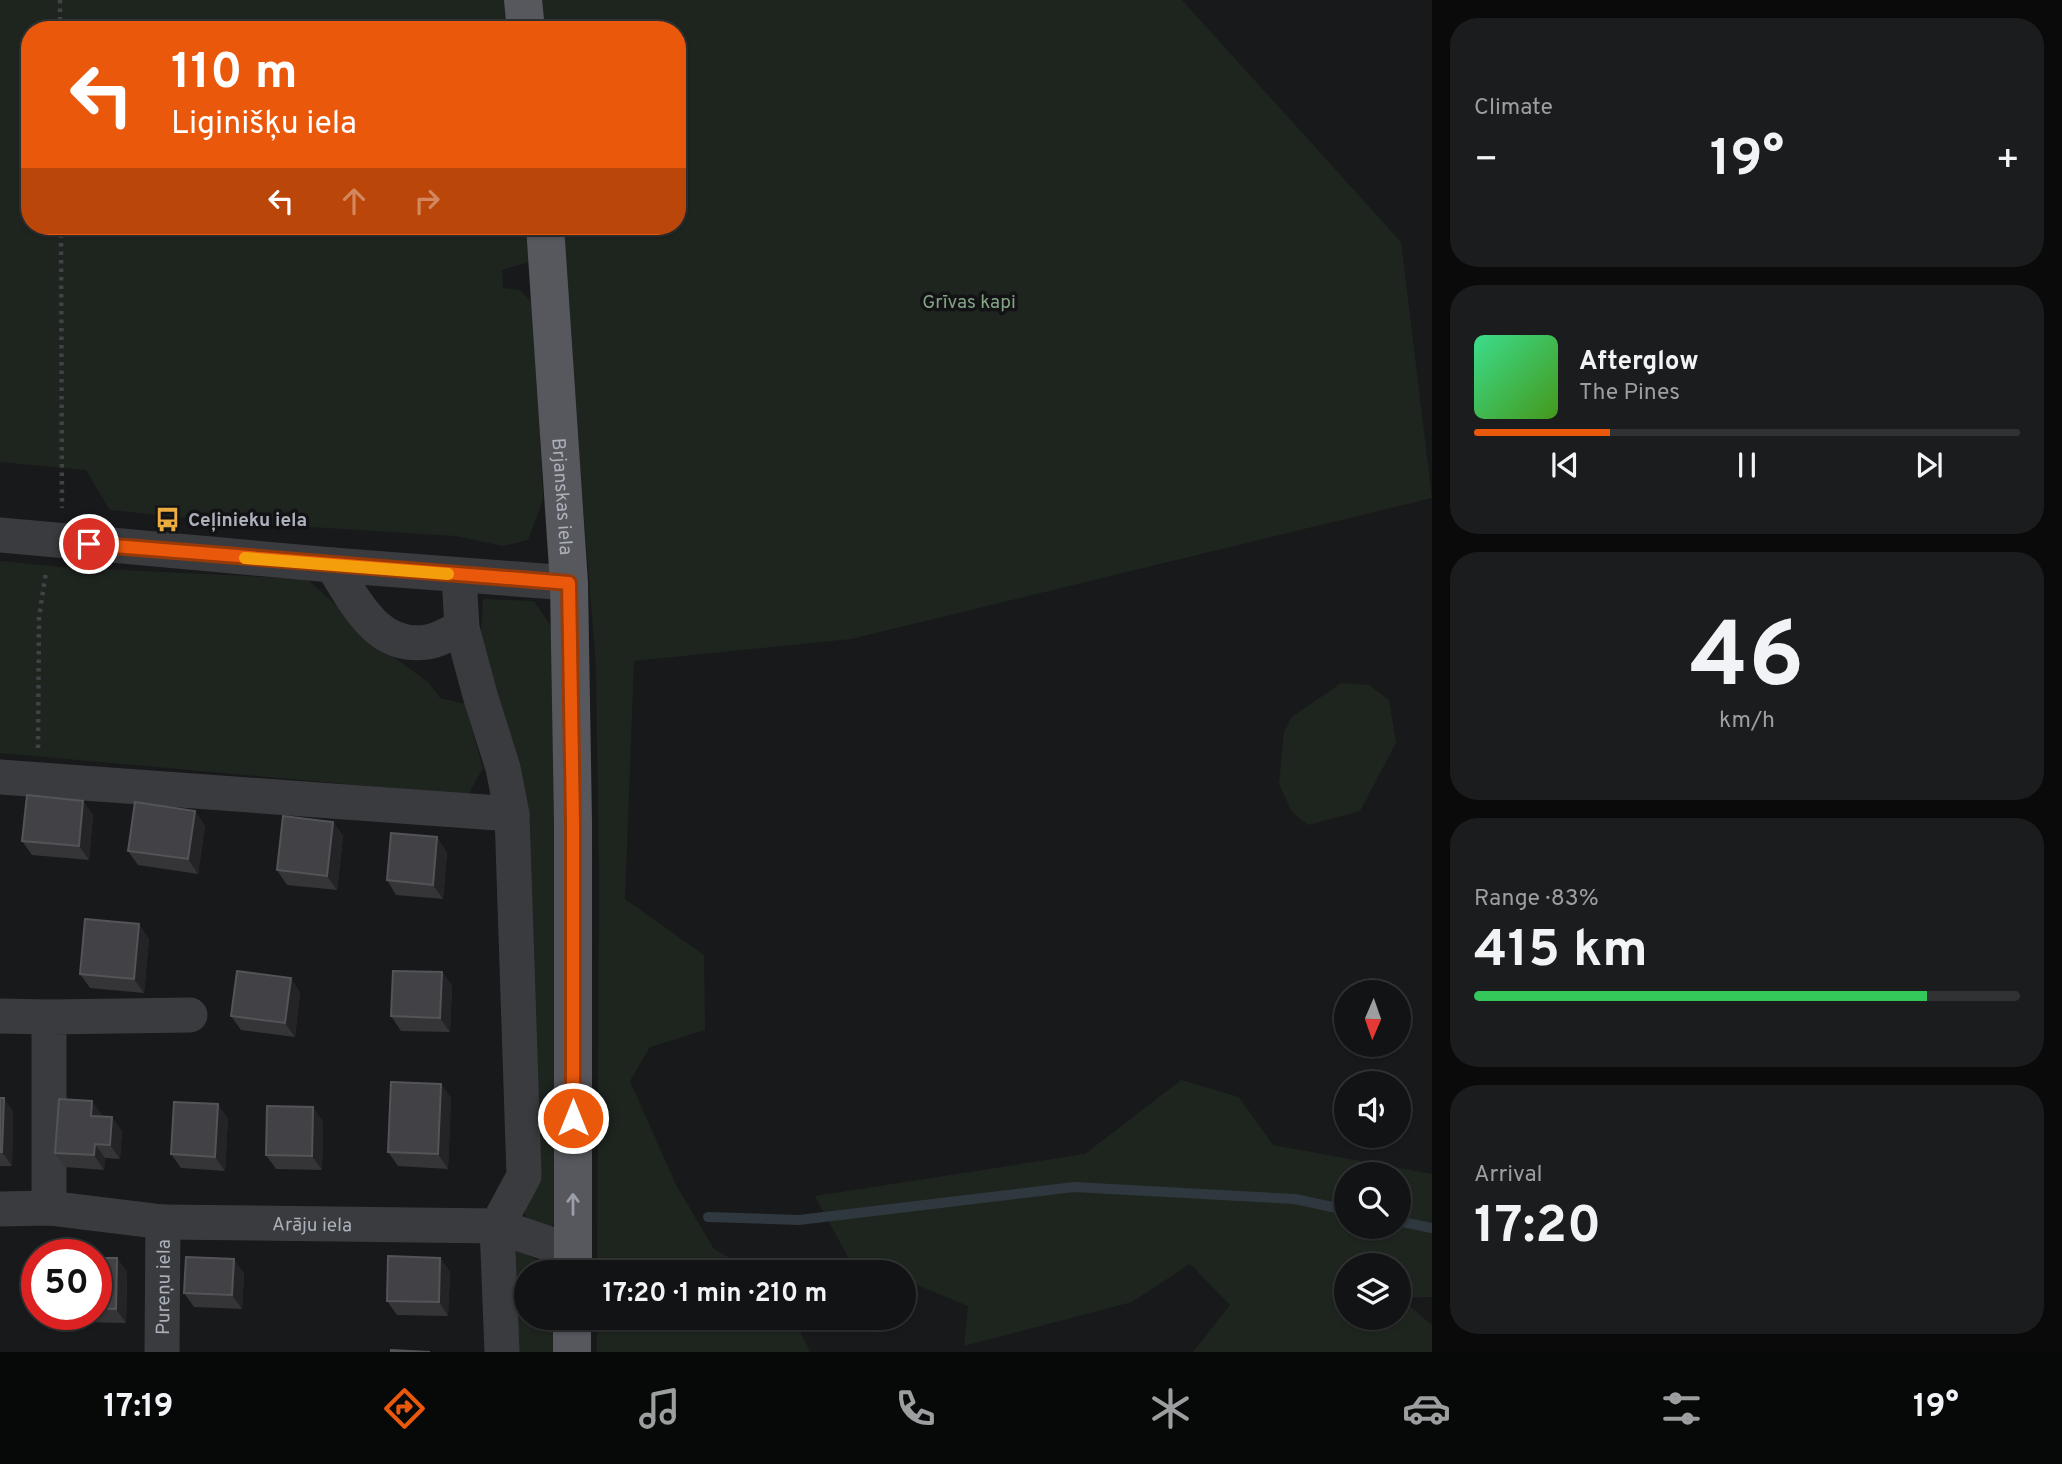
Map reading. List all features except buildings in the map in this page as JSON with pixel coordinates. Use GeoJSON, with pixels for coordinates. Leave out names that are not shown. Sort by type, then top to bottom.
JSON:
{"type":"FeatureCollection","features":[{"type":"Feature","properties":{"kind":"main road"},"geometry":{"type":"LineString","coordinates":[[523,0],[525,21]]}},
{"type":"Feature","properties":{"kind":"main road","name":"Brjanskas iela"},"geometry":{"type":"LineString","coordinates":[[546,235],[569,583],[573,822],[573,1260]]}},
{"type":"Feature","properties":{"kind":"main road"},"geometry":{"type":"LineString","coordinates":[[572,1330],[572,1352]]}},
{"type":"Feature","properties":{"kind":"street"},"geometry":{"type":"LineString","coordinates":[[0,535],[569,583]]}},
{"type":"Feature","properties":{"kind":"street"},"geometry":{"type":"LineString","coordinates":[[331,565],[370,623],[389,638],[428,642],[462,628]]}},
{"type":"Feature","properties":{"kind":"street"},"geometry":{"type":"LineString","coordinates":[[459,575],[462,628],[503,768],[512,814],[524,1177],[497,1226],[502,1352]]}},
{"type":"Feature","properties":{"kind":"street"},"geometry":{"type":"LineString","coordinates":[[0,776],[512,814]]}},
{"type":"Feature","properties":{"kind":"street"},"geometry":{"type":"LineString","coordinates":[[0,1016],[190,1015]]}},
{"type":"Feature","properties":{"kind":"street"},"geometry":{"type":"LineString","coordinates":[[49,1017],[49,1208]]}},
{"type":"Feature","properties":{"kind":"street","name":"Arāju iela"},"geometry":{"type":"LineString","coordinates":[[0,1209],[49,1208],[163,1222],[497,1226],[569,1260]]}},
{"type":"Feature","properties":{"kind":"street","name":"Pureņu iela"},"geometry":{"type":"LineString","coordinates":[[162,1352],[163,1222]]}},
{"type":"Feature","properties":{"kind":"path"},"geometry":{"type":"LineString","coordinates":[[60,0],[60,21]]}},
{"type":"Feature","properties":{"kind":"path"},"geometry":{"type":"LineString","coordinates":[[40,780],[37,713],[39,617],[47,564],[62,542],[61,235]]}},
{"type":"Feature","properties":{"kind":"green space"},"geometry":{"type":"Polygon","coordinates":[[[0,0],[504,0],[506,21],[21,21],[21,235],[526,235],[529,262],[502,270],[503,288],[520,290],[534,304],[543,500],[528,540],[503,546],[455,536],[216,521],[110,510],[86,470],[0,462],[0,0]]]}},
{"type":"Feature","properties":{"kind":"green space","name":"Grīvas kapi"},"geometry":{"type":"Polygon","coordinates":[[[541,0],[1182,0],[1401,242],[1432,498],[851,639],[634,661],[625,899],[704,955],[705,1030],[650,1047],[630,1081],[676,1185],[714,1249],[734,1260],[597,1260],[599,881],[596,665],[561,235],[686,235],[686,21],[542,21],[541,0]]]}},
{"type":"Feature","properties":{"kind":"green space"},"geometry":{"type":"Polygon","coordinates":[[[0,561],[61,567],[307,579],[394,657],[429,683],[440,698],[465,704],[483,768],[468,795],[0,753],[0,561]]]}},
{"type":"Feature","properties":{"kind":"green space"},"geometry":{"type":"Polygon","coordinates":[[[483,599],[534,601],[558,636],[558,1219],[551,1227],[535,1227],[525,1215],[530,958],[481,634],[483,599]]]}},
{"type":"Feature","properties":{"kind":"green space"},"geometry":{"type":"Polygon","coordinates":[[[1341,683],[1369,685],[1389,700],[1396,743],[1360,811],[1308,825],[1292,812],[1279,784],[1284,732],[1292,717],[1341,683]]]}},
{"type":"Feature","properties":{"kind":"green space"},"geometry":{"type":"Polygon","coordinates":[[[1181,1080],[1239,1097],[1273,1145],[1366,1162],[1334,1162],[1334,1239],[1411,1239],[1411,1170],[1432,1174],[1432,1297],[1411,1298],[1411,1253],[1334,1253],[1334,1330],[1411,1330],[1411,1307],[1432,1325],[1432,1352],[1193,1352],[1230,1305],[1190,1264],[1132,1302],[964,1346],[968,1306],[916,1285],[916,1260],[855,1260],[848,1257],[815,1196],[1085,1154],[1181,1080]]]}},
{"type":"Feature","properties":{"kind":"green space"},"geometry":{"type":"Polygon","coordinates":[[[511,1245],[537,1260],[514,1260],[514,1291],[511,1245]]]}},
{"type":"Feature","properties":{"kind":"green space"},"geometry":{"type":"Polygon","coordinates":[[[517,1330],[558,1330],[557,1352],[518,1352],[517,1330]]]}},
{"type":"Feature","properties":{"kind":"green space"},"geometry":{"type":"Polygon","coordinates":[[[597,1330],[800,1330],[810,1352],[597,1352],[597,1330]]]}},
{"type":"Feature","properties":{"kind":"waterway"},"geometry":{"type":"LineString","coordinates":[[708,1217],[799,1220],[1074,1187],[1295,1199],[1334,1207]]}},
{"type":"Feature","properties":{"kind":"waterway"},"geometry":{"type":"LineString","coordinates":[[1411,1224],[1432,1228]]}},
{"type":"Feature","properties":{"kind":"slow traffic"},"geometry":{"type":"LineString","coordinates":[[245,558],[448,574]]}},
{"type":"Feature","properties":{"kind":"place","name":"Ceļinieku iela"},"geometry":{"type":"Point","coordinates":[168,519]}},
{"type":"Feature","properties":{"kind":"route"},"geometry":{"type":"LineString","coordinates":[[89,544],[569,583],[573,822],[573,1118]]}}]}
